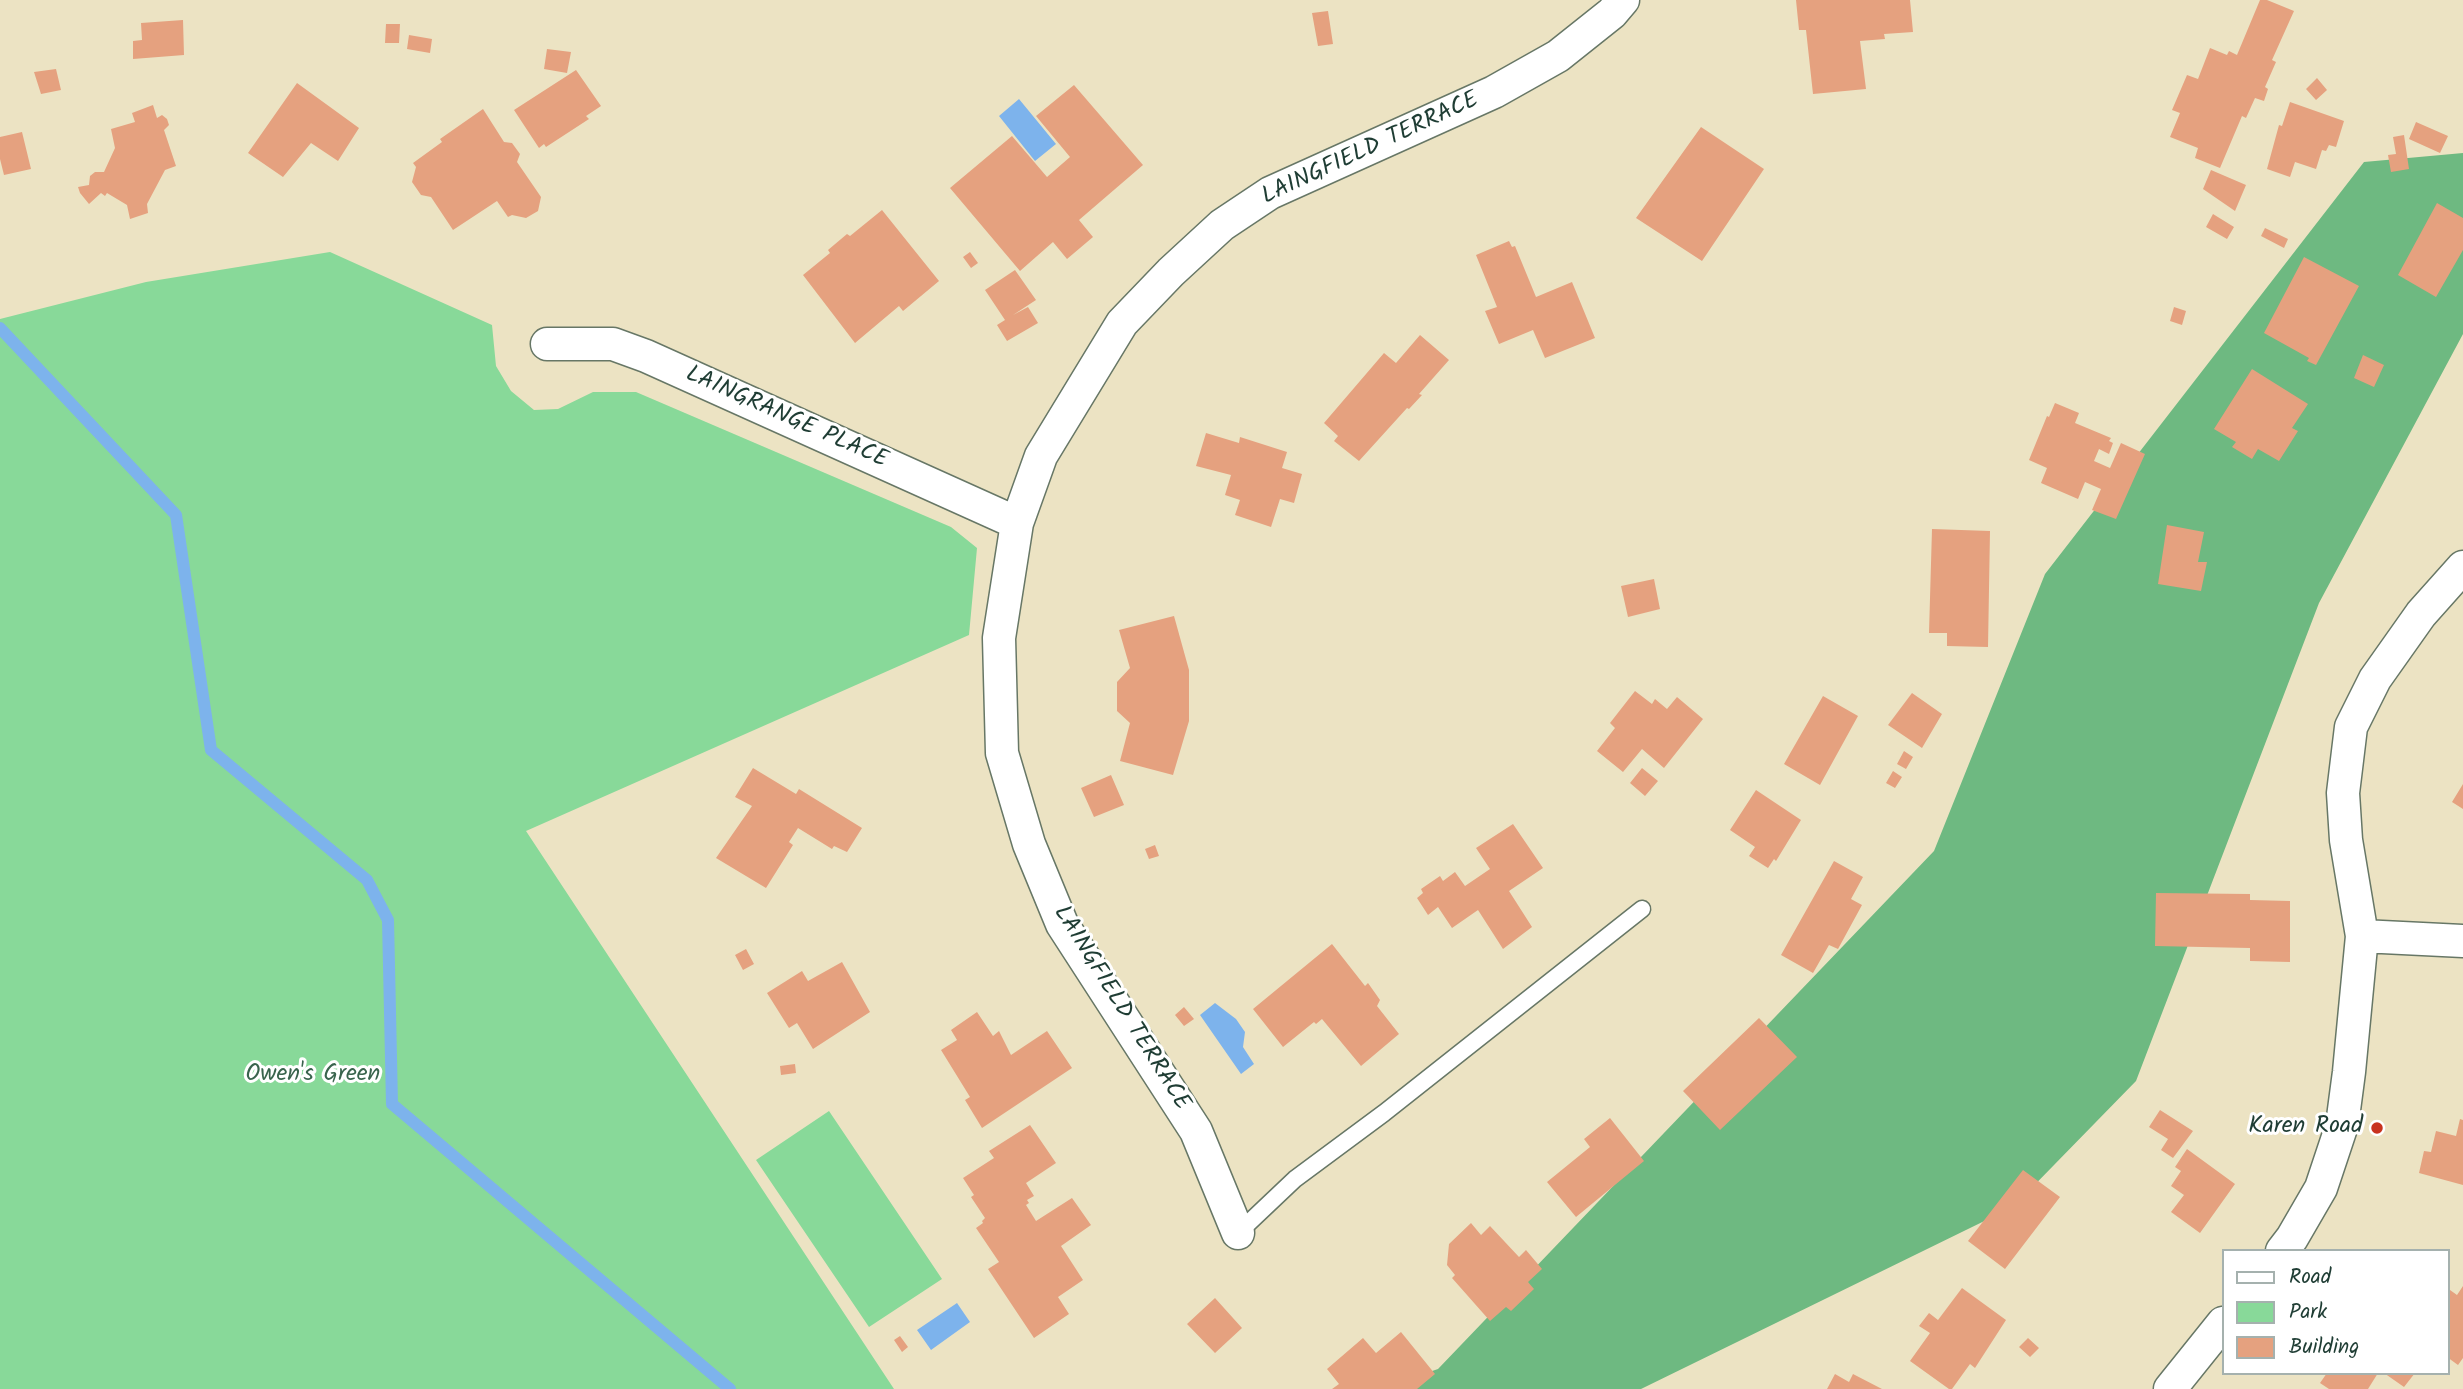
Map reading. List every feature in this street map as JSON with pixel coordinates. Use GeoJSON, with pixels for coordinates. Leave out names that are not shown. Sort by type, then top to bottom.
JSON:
{"type":"FeatureCollection","features":[{"type":"Feature","properties":{"kind":"street","name":"LAINGFIELD TERRACE"},"geometry":{"type":"LineString","coordinates":[[1238,1233],[1196,1131],[1062,924],[1029,844],[1002,753],[999,638],[1017,523],[1041,456],[1122,323],[1171,272],[1222,225],[1270,193],[1494,92],[1558,57],[1612,13],[1623,0]]}},
{"type":"Feature","properties":{"kind":"street","name":"LAINGRANGE PLACE"},"geometry":{"type":"LineString","coordinates":[[547,344],[613,344],[646,356],[1017,523]]}},
{"type":"Feature","properties":{"kind":"street"},"geometry":{"type":"LineString","coordinates":[[2284,1249],[2321,1188],[2342,1125],[2350,1072],[2362,936],[2346,840],[2343,793],[2351,727],[2375,678],[2421,614],[2463,567]]}},
{"type":"Feature","properties":{"kind":"street"},"geometry":{"type":"LineString","coordinates":[[2362,936],[2463,940]]}},
{"type":"Feature","properties":{"kind":"street"},"geometry":{"type":"LineString","coordinates":[[2170,1389],[2222,1324]]}},
{"type":"Feature","properties":{"kind":"lane"},"geometry":{"type":"LineString","coordinates":[[1238,1233],[1295,1179],[1384,1113],[1642,909]]}},
{"type":"Feature","properties":{"kind":"green space"},"geometry":{"type":"Polygon","coordinates":[[[2463,153],[2463,334],[2319,603],[2136,1081],[2013,1207],[1641,1389],[1380,1389],[1438,1369],[1934,851],[2045,574],[2364,162],[2463,153]]]}},
{"type":"Feature","properties":{"kind":"green space","name":"Owen's Green"},"geometry":{"type":"Polygon","coordinates":[[[330,252],[492,325],[496,366],[511,391],[534,410],[558,409],[593,392],[636,392],[951,527],[977,548],[969,635],[526,831],[894,1389],[0,1389],[0,319],[146,282],[330,252]]]}},
{"type":"Feature","properties":{"kind":"green space"},"geometry":{"type":"Polygon","coordinates":[[[829,1111],[942,1279],[869,1327],[756,1160],[829,1111]]]}},
{"type":"Feature","properties":{"kind":"water"},"geometry":{"type":"Polygon","coordinates":[[[1019,99],[1056,144],[1035,161],[999,116],[1019,99]]]}},
{"type":"Feature","properties":{"kind":"water"},"geometry":{"type":"Polygon","coordinates":[[[1215,1003],[1236,1019],[1245,1032],[1243,1047],[1254,1064],[1241,1074],[1200,1015],[1215,1003]]]}},
{"type":"Feature","properties":{"kind":"water"},"geometry":{"type":"Polygon","coordinates":[[[957,1303],[970,1322],[931,1350],[917,1330],[957,1303]]]}},
{"type":"Feature","properties":{"kind":"building"},"geometry":{"type":"Polygon","coordinates":[[[1796,0],[1910,0],[1913,32],[1884,34],[1885,39],[1860,41],[1866,89],[1813,94],[1806,30],[1799,30],[1796,0]]]}},
{"type":"Feature","properties":{"kind":"building"},"geometry":{"type":"Polygon","coordinates":[[[2260,0],[2267,0],[2294,11],[2272,60],[2276,62],[2265,87],[2268,89],[2264,101],[2255,98],[2246,118],[2242,116],[2220,168],[2195,158],[2198,148],[2170,137],[2180,113],[2172,110],[2187,75],[2198,79],[2210,48],[2227,55],[2229,51],[2237,55],[2260,0]]]}},
{"type":"Feature","properties":{"kind":"building"},"geometry":{"type":"Polygon","coordinates":[[[1328,11],[1333,44],[1318,46],[1312,13],[1328,11]]]}},
{"type":"Feature","properties":{"kind":"building"},"geometry":{"type":"Polygon","coordinates":[[[183,20],[184,55],[133,59],[133,41],[142,40],[141,23],[183,20]]]}},
{"type":"Feature","properties":{"kind":"building"},"geometry":{"type":"Polygon","coordinates":[[[386,24],[400,24],[399,43],[385,43],[386,24]]]}},
{"type":"Feature","properties":{"kind":"building"},"geometry":{"type":"Polygon","coordinates":[[[409,35],[432,39],[430,53],[407,49],[409,35]]]}},
{"type":"Feature","properties":{"kind":"building"},"geometry":{"type":"Polygon","coordinates":[[[547,49],[571,52],[567,73],[544,69],[547,49]]]}},
{"type":"Feature","properties":{"kind":"building"},"geometry":{"type":"Polygon","coordinates":[[[56,69],[61,90],[41,94],[34,72],[56,69]]]}},
{"type":"Feature","properties":{"kind":"building"},"geometry":{"type":"Polygon","coordinates":[[[576,70],[601,106],[586,116],[589,119],[546,147],[544,144],[539,148],[514,110],[576,70]]]}},
{"type":"Feature","properties":{"kind":"building"},"geometry":{"type":"Polygon","coordinates":[[[2317,78],[2327,90],[2316,100],[2306,89],[2317,78]]]}},
{"type":"Feature","properties":{"kind":"building"},"geometry":{"type":"Polygon","coordinates":[[[297,83],[359,128],[338,161],[311,143],[283,177],[248,153],[297,83]]]}},
{"type":"Feature","properties":{"kind":"building"},"geometry":{"type":"Polygon","coordinates":[[[1074,85],[1143,165],[1079,220],[1093,237],[1067,259],[1053,242],[1020,271],[950,188],[1012,136],[1047,177],[1070,157],[1036,116],[1074,85]]]}},
{"type":"Feature","properties":{"kind":"building"},"geometry":{"type":"Polygon","coordinates":[[[2290,102],[2344,121],[2336,147],[2329,145],[2326,151],[2322,150],[2316,169],[2295,162],[2290,177],[2267,169],[2279,125],[2282,126],[2290,102]]]}},
{"type":"Feature","properties":{"kind":"building"},"geometry":{"type":"Polygon","coordinates":[[[153,105],[157,118],[162,115],[167,119],[169,125],[164,130],[176,166],[165,170],[147,204],[148,213],[130,219],[127,205],[107,193],[105,196],[101,193],[89,204],[78,187],[89,185],[90,176],[95,172],[104,172],[115,148],[111,129],[135,122],[132,113],[153,105]]]}},
{"type":"Feature","properties":{"kind":"building"},"geometry":{"type":"Polygon","coordinates":[[[483,109],[504,142],[512,143],[520,154],[517,162],[541,197],[538,211],[526,218],[512,215],[508,217],[497,201],[453,230],[431,197],[421,195],[412,182],[416,167],[413,163],[442,142],[440,139],[483,109]]]}},
{"type":"Feature","properties":{"kind":"building"},"geometry":{"type":"Polygon","coordinates":[[[2416,122],[2448,136],[2440,153],[2409,139],[2416,122]]]}},
{"type":"Feature","properties":{"kind":"building"},"geometry":{"type":"Polygon","coordinates":[[[1701,127],[1764,169],[1702,261],[1636,218],[1701,127]]]}},
{"type":"Feature","properties":{"kind":"building"},"geometry":{"type":"Polygon","coordinates":[[[22,132],[31,169],[4,175],[0,159],[0,137],[22,132]]]}},
{"type":"Feature","properties":{"kind":"building"},"geometry":{"type":"Polygon","coordinates":[[[2404,135],[2409,169],[2391,172],[2388,155],[2396,154],[2393,137],[2404,135]]]}},
{"type":"Feature","properties":{"kind":"building"},"geometry":{"type":"Polygon","coordinates":[[[2211,170],[2246,185],[2235,211],[2203,189],[2211,170]]]}},
{"type":"Feature","properties":{"kind":"building"},"geometry":{"type":"Polygon","coordinates":[[[2437,203],[2463,218],[2463,250],[2436,297],[2398,275],[2437,203]]]}},
{"type":"Feature","properties":{"kind":"building"},"geometry":{"type":"Polygon","coordinates":[[[882,210],[939,281],[903,311],[899,306],[855,343],[803,275],[830,253],[828,250],[847,234],[850,236],[882,210]]]}},
{"type":"Feature","properties":{"kind":"building"},"geometry":{"type":"Polygon","coordinates":[[[2213,214],[2234,227],[2227,239],[2206,227],[2213,214]]]}},
{"type":"Feature","properties":{"kind":"building"},"geometry":{"type":"Polygon","coordinates":[[[2265,228],[2288,239],[2284,248],[2261,236],[2265,228]]]}},
{"type":"Feature","properties":{"kind":"building"},"geometry":{"type":"Polygon","coordinates":[[[1509,241],[1512,247],[1515,246],[1536,297],[1572,282],[1595,338],[1545,358],[1533,330],[1499,344],[1485,311],[1497,307],[1476,255],[1509,241]]]}},
{"type":"Feature","properties":{"kind":"building"},"geometry":{"type":"Polygon","coordinates":[[[970,252],[978,263],[971,268],[963,257],[970,252]]]}},
{"type":"Feature","properties":{"kind":"building"},"geometry":{"type":"Polygon","coordinates":[[[2304,257],[2359,286],[2316,365],[2307,361],[2309,358],[2264,333],[2304,257]]]}},
{"type":"Feature","properties":{"kind":"building"},"geometry":{"type":"Polygon","coordinates":[[[1015,270],[1036,300],[1013,315],[1028,307],[1038,323],[1007,341],[997,325],[1005,320],[985,290],[1015,270]]]}},
{"type":"Feature","properties":{"kind":"building"},"geometry":{"type":"Polygon","coordinates":[[[2174,307],[2186,311],[2182,325],[2170,321],[2174,307]]]}},
{"type":"Feature","properties":{"kind":"building"},"geometry":{"type":"Polygon","coordinates":[[[1420,335],[1449,360],[1419,394],[1422,395],[1359,461],[1334,441],[1338,436],[1324,423],[1384,353],[1396,363],[1420,335]]]}},
{"type":"Feature","properties":{"kind":"building"},"geometry":{"type":"Polygon","coordinates":[[[2363,355],[2384,365],[2374,387],[2354,378],[2363,355]]]}},
{"type":"Feature","properties":{"kind":"building"},"geometry":{"type":"Polygon","coordinates":[[[2252,369],[2308,404],[2292,428],[2298,431],[2279,461],[2258,449],[2252,459],[2232,447],[2236,442],[2214,429],[2252,369]]]}},
{"type":"Feature","properties":{"kind":"building"},"geometry":{"type":"Polygon","coordinates":[[[2055,403],[2079,413],[2075,423],[2111,438],[2109,441],[2113,443],[2109,454],[2099,449],[2094,461],[2110,468],[2121,443],[2145,454],[2116,519],[2092,510],[2101,489],[2085,482],[2078,499],[2041,483],[2047,468],[2029,460],[2055,403]]]}},
{"type":"Feature","properties":{"kind":"building"},"geometry":{"type":"Polygon","coordinates":[[[1206,433],[1239,443],[1240,437],[1287,452],[1282,468],[1302,474],[1294,503],[1280,499],[1271,527],[1235,515],[1240,500],[1225,495],[1231,475],[1196,466],[1206,433]]]}},
{"type":"Feature","properties":{"kind":"building"},"geometry":{"type":"Polygon","coordinates":[[[2167,525],[2204,532],[2198,562],[2207,562],[2201,591],[2158,584],[2167,525]]]}},
{"type":"Feature","properties":{"kind":"building"},"geometry":{"type":"Polygon","coordinates":[[[1932,529],[1990,531],[1988,647],[1947,646],[1947,633],[1929,633],[1932,529]]]}},
{"type":"Feature","properties":{"kind":"building"},"geometry":{"type":"Polygon","coordinates":[[[1654,579],[1660,609],[1628,617],[1621,586],[1654,579]]]}},
{"type":"Feature","properties":{"kind":"building"},"geometry":{"type":"Polygon","coordinates":[[[1174,616],[1189,670],[1189,721],[1173,775],[1120,761],[1130,723],[1117,711],[1117,682],[1130,668],[1119,630],[1174,616]]]}},
{"type":"Feature","properties":{"kind":"building"},"geometry":{"type":"Polygon","coordinates":[[[1635,691],[1652,704],[1655,699],[1667,709],[1677,697],[1703,719],[1664,768],[1642,749],[1623,772],[1597,751],[1615,728],[1610,723],[1635,691]]]}},
{"type":"Feature","properties":{"kind":"building"},"geometry":{"type":"Polygon","coordinates":[[[1912,693],[1942,714],[1922,748],[1888,725],[1912,693]]]}},
{"type":"Feature","properties":{"kind":"building"},"geometry":{"type":"Polygon","coordinates":[[[1823,696],[1858,716],[1820,785],[1784,764],[1823,696]]]}},
{"type":"Feature","properties":{"kind":"building"},"geometry":{"type":"Polygon","coordinates":[[[1904,751],[1913,757],[1906,769],[1897,764],[1904,751]]]}},
{"type":"Feature","properties":{"kind":"building"},"geometry":{"type":"Polygon","coordinates":[[[753,768],[796,794],[799,789],[862,828],[847,852],[834,846],[832,849],[798,828],[789,842],[793,845],[766,888],[716,858],[752,806],[735,797],[753,768]]]}},
{"type":"Feature","properties":{"kind":"building"},"geometry":{"type":"Polygon","coordinates":[[[1642,768],[1658,781],[1645,796],[1630,783],[1642,768]]]}},
{"type":"Feature","properties":{"kind":"building"},"geometry":{"type":"Polygon","coordinates":[[[1893,771],[1902,777],[1895,788],[1886,783],[1893,771]]]}},
{"type":"Feature","properties":{"kind":"building"},"geometry":{"type":"Polygon","coordinates":[[[1111,775],[1124,805],[1094,817],[1081,788],[1111,775]]]}},
{"type":"Feature","properties":{"kind":"building"},"geometry":{"type":"Polygon","coordinates":[[[2463,784],[2463,809],[2452,802],[2463,784]]]}},
{"type":"Feature","properties":{"kind":"building"},"geometry":{"type":"Polygon","coordinates":[[[1756,790],[1801,820],[1776,861],[1774,859],[1768,868],[1749,856],[1755,847],[1730,830],[1756,790]]]}},
{"type":"Feature","properties":{"kind":"building"},"geometry":{"type":"Polygon","coordinates":[[[1513,824],[1543,868],[1509,891],[1532,927],[1503,949],[1478,910],[1452,928],[1438,907],[1428,915],[1417,898],[1423,893],[1421,889],[1440,876],[1443,881],[1455,872],[1465,886],[1490,869],[1476,848],[1513,824]]]}},
{"type":"Feature","properties":{"kind":"building"},"geometry":{"type":"Polygon","coordinates":[[[1155,845],[1159,856],[1149,859],[1145,849],[1155,845]]]}},
{"type":"Feature","properties":{"kind":"building"},"geometry":{"type":"Polygon","coordinates":[[[1834,861],[1863,877],[1851,899],[1862,905],[1838,949],[1829,945],[1813,973],[1781,955],[1834,861]]]}},
{"type":"Feature","properties":{"kind":"building"},"geometry":{"type":"Polygon","coordinates":[[[2156,893],[2250,894],[2250,900],[2290,901],[2290,962],[2250,961],[2250,948],[2155,946],[2156,893]]]}},
{"type":"Feature","properties":{"kind":"building"},"geometry":{"type":"Polygon","coordinates":[[[1332,944],[1365,986],[1368,983],[1380,1000],[1377,1006],[1399,1034],[1361,1066],[1322,1019],[1316,1024],[1314,1022],[1283,1047],[1253,1009],[1332,944]]]}},
{"type":"Feature","properties":{"kind":"building"},"geometry":{"type":"Polygon","coordinates":[[[746,949],[754,964],[743,970],[735,955],[746,949]]]}},
{"type":"Feature","properties":{"kind":"building"},"geometry":{"type":"Polygon","coordinates":[[[842,962],[870,1012],[813,1049],[797,1023],[789,1028],[767,993],[802,971],[808,981],[842,962]]]}},
{"type":"Feature","properties":{"kind":"building"},"geometry":{"type":"Polygon","coordinates":[[[1184,1007],[1194,1019],[1184,1026],[1175,1015],[1184,1007]]]}},
{"type":"Feature","properties":{"kind":"building"},"geometry":{"type":"Polygon","coordinates":[[[977,1012],[993,1036],[999,1031],[1011,1055],[1047,1031],[1072,1068],[982,1128],[965,1100],[970,1097],[941,1050],[957,1040],[951,1030],[977,1012]]]}},
{"type":"Feature","properties":{"kind":"building"},"geometry":{"type":"Polygon","coordinates":[[[1759,1018],[1797,1057],[1720,1130],[1683,1091],[1759,1018]]]}},
{"type":"Feature","properties":{"kind":"building"},"geometry":{"type":"Polygon","coordinates":[[[795,1064],[796,1073],[781,1075],[780,1066],[795,1064]]]}},
{"type":"Feature","properties":{"kind":"building"},"geometry":{"type":"Polygon","coordinates":[[[2160,1110],[2193,1131],[2173,1158],[2161,1150],[2168,1139],[2149,1127],[2160,1110]]]}},
{"type":"Feature","properties":{"kind":"building"},"geometry":{"type":"Polygon","coordinates":[[[1610,1118],[1644,1161],[1576,1217],[1547,1182],[1590,1147],[1584,1139],[1610,1118]]]}},
{"type":"Feature","properties":{"kind":"building"},"geometry":{"type":"Polygon","coordinates":[[[2460,1119],[2463,1120],[2463,1185],[2419,1173],[2424,1151],[2431,1152],[2436,1131],[2456,1136],[2460,1119]]]}},
{"type":"Feature","properties":{"kind":"building"},"geometry":{"type":"Polygon","coordinates":[[[1030,1125],[1056,1163],[1026,1183],[1034,1196],[1027,1200],[1029,1203],[1026,1205],[1036,1221],[1072,1198],[1091,1225],[1061,1246],[1083,1280],[1058,1297],[1069,1314],[1034,1338],[988,1269],[999,1262],[976,1228],[985,1218],[971,1197],[974,1195],[963,1178],[994,1158],[989,1151],[1030,1125]]]}},
{"type":"Feature","properties":{"kind":"building"},"geometry":{"type":"Polygon","coordinates":[[[2187,1149],[2235,1184],[2200,1233],[2171,1212],[2184,1195],[2171,1186],[2181,1171],[2175,1167],[2187,1149]]]}},
{"type":"Feature","properties":{"kind":"building"},"geometry":{"type":"Polygon","coordinates":[[[2023,1170],[2060,1197],[2005,1269],[1968,1241],[2023,1170]]]}},
{"type":"Feature","properties":{"kind":"building"},"geometry":{"type":"Polygon","coordinates":[[[1471,1223],[1481,1235],[1490,1226],[1519,1257],[1526,1250],[1542,1269],[1528,1282],[1534,1289],[1511,1311],[1506,1307],[1490,1321],[1452,1278],[1455,1275],[1447,1265],[1449,1244],[1471,1223]]]}},
{"type":"Feature","properties":{"kind":"building"},"geometry":{"type":"Polygon","coordinates":[[[2463,1286],[2463,1358],[2458,1365],[2449,1358],[2449,1291],[2457,1295],[2463,1286]]]}},
{"type":"Feature","properties":{"kind":"building"},"geometry":{"type":"Polygon","coordinates":[[[1962,1288],[2006,1320],[1975,1368],[1970,1364],[1952,1389],[1949,1389],[1910,1361],[1930,1333],[1919,1326],[1929,1313],[1938,1320],[1962,1288]]]}},
{"type":"Feature","properties":{"kind":"building"},"geometry":{"type":"Polygon","coordinates":[[[1215,1298],[1242,1328],[1215,1353],[1187,1324],[1215,1298]]]}},
{"type":"Feature","properties":{"kind":"building"},"geometry":{"type":"Polygon","coordinates":[[[1401,1332],[1435,1374],[1417,1389],[1332,1389],[1339,1384],[1327,1369],[1363,1338],[1376,1353],[1401,1332]]]}},
{"type":"Feature","properties":{"kind":"building"},"geometry":{"type":"Polygon","coordinates":[[[900,1336],[908,1347],[902,1352],[894,1340],[900,1336]]]}},
{"type":"Feature","properties":{"kind":"building"},"geometry":{"type":"Polygon","coordinates":[[[2028,1338],[2039,1348],[2030,1357],[2019,1347],[2028,1338]]]}},
{"type":"Feature","properties":{"kind":"building"},"geometry":{"type":"Polygon","coordinates":[[[1835,1374],[1849,1382],[1853,1374],[1882,1389],[1827,1389],[1835,1374]]]}},
{"type":"Feature","properties":{"kind":"building"},"geometry":{"type":"Polygon","coordinates":[[[2326,1375],[2377,1375],[2368,1389],[2329,1389],[2320,1383],[2326,1375]]]}},
{"type":"Feature","properties":{"kind":"building"},"geometry":{"type":"Polygon","coordinates":[[[2387,1375],[2413,1375],[2404,1387],[2387,1375]]]}},
{"type":"Feature","properties":{"kind":"waterway"},"geometry":{"type":"LineString","coordinates":[[0,328],[176,515],[211,750],[367,880],[388,920],[392,1104],[730,1389]]}},
{"type":"Feature","properties":{"kind":"place","name":"Karen Road"},"geometry":{"type":"Point","coordinates":[2377,1128]}}]}
